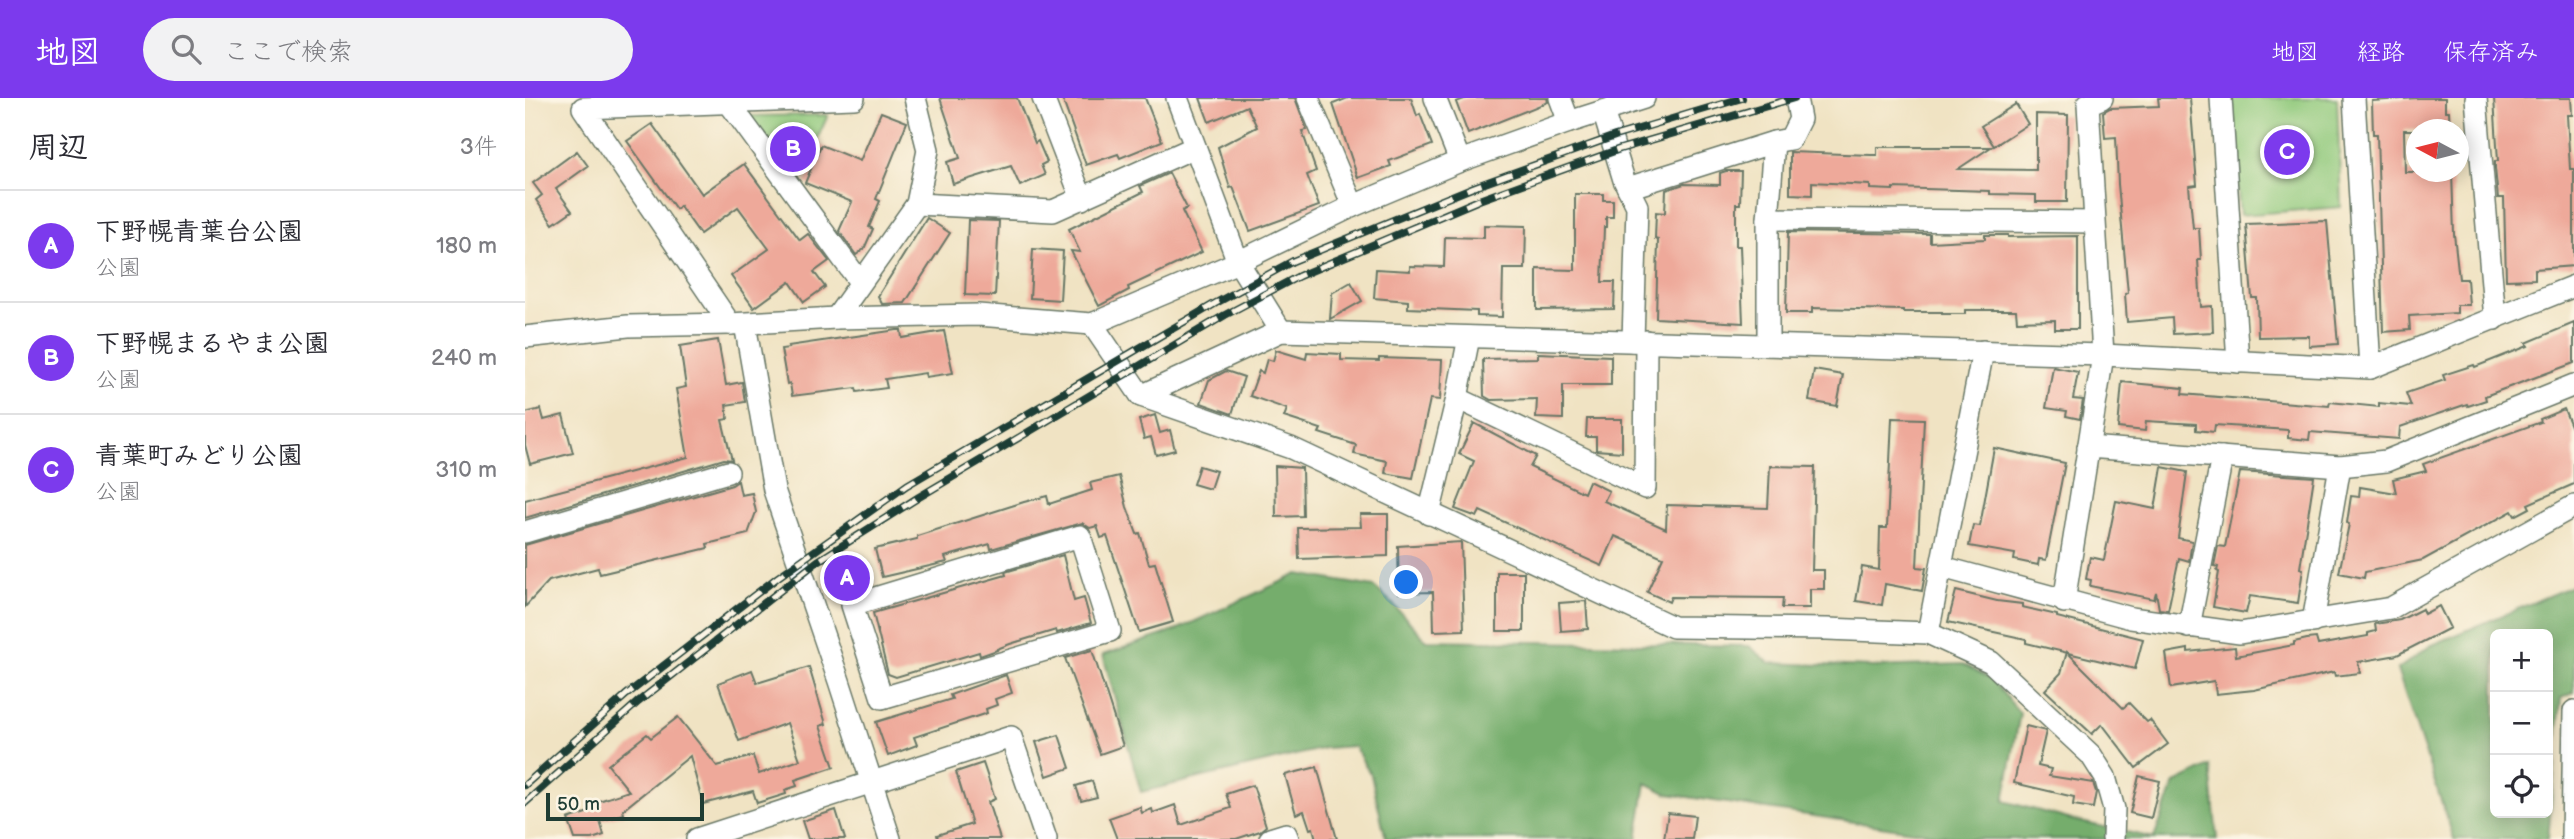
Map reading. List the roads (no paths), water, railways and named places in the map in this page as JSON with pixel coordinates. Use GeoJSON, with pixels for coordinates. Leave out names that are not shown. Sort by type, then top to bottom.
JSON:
{"type":"FeatureCollection","features":[{"type":"Feature","properties":{"kind":"street"},"geometry":{"type":"LineString","coordinates":[[854,98],[583,108],[737,324],[774,490],[890,839]]}},
{"type":"Feature","properties":{"kind":"street"},"geometry":{"type":"LineString","coordinates":[[836,318],[918,204],[928,150],[915,98]]}},
{"type":"Feature","properties":{"kind":"street"},"geometry":{"type":"LineString","coordinates":[[1043,98],[1082,199]]}},
{"type":"Feature","properties":{"kind":"street"},"geometry":{"type":"LineString","coordinates":[[1177,98],[1238,262],[1282,331]]}},
{"type":"Feature","properties":{"kind":"street"},"geometry":{"type":"LineString","coordinates":[[1308,98],[1353,206]]}},
{"type":"Feature","properties":{"kind":"street"},"geometry":{"type":"LineString","coordinates":[[1435,98],[1460,161]]}},
{"type":"Feature","properties":{"kind":"street"},"geometry":{"type":"LineString","coordinates":[[1560,98],[1569,121]]}},
{"type":"Feature","properties":{"kind":"street"},"geometry":{"type":"LineString","coordinates":[[525,337],[628,326],[737,324],[836,318],[978,315],[1092,324],[1238,262],[1353,206],[1460,161],[1569,121],[1644,98]]}},
{"type":"Feature","properties":{"kind":"street"},"geometry":{"type":"LineString","coordinates":[[1628,188],[1790,139],[1800,119],[1795,98]]}},
{"type":"Feature","properties":{"kind":"street"},"geometry":{"type":"LineString","coordinates":[[2064,602],[2103,355],[2088,104],[2102,98]]}},
{"type":"Feature","properties":{"kind":"street"},"geometry":{"type":"LineString","coordinates":[[2221,98],[2238,362]]}},
{"type":"Feature","properties":{"kind":"street"},"geometry":{"type":"LineString","coordinates":[[2354,98],[2370,368]]}},
{"type":"Feature","properties":{"kind":"street"},"geometry":{"type":"LineString","coordinates":[[2476,98],[2495,319]]}},
{"type":"Feature","properties":{"kind":"street"},"geometry":{"type":"LineString","coordinates":[[729,103],[860,282]]}},
{"type":"Feature","properties":{"kind":"street"},"geometry":{"type":"LineString","coordinates":[[1457,398],[1645,488],[1637,206],[1628,188],[1603,111]]}},
{"type":"Feature","properties":{"kind":"street"},"geometry":{"type":"LineString","coordinates":[[1768,345],[1768,219],[1774,142]]}},
{"type":"Feature","properties":{"kind":"street"},"geometry":{"type":"LineString","coordinates":[[918,204],[1053,211],[1195,147]]}},
{"type":"Feature","properties":{"kind":"street"},"geometry":{"type":"LineString","coordinates":[[1768,219],[2094,222]]}},
{"type":"Feature","properties":{"kind":"street"},"geometry":{"type":"LineString","coordinates":[[1141,396],[1282,331],[2103,355],[2370,368],[2574,286]]}},
{"type":"Feature","properties":{"kind":"street"},"geometry":{"type":"LineString","coordinates":[[1092,324],[1141,396],[1291,448],[1673,627],[1827,629],[1928,634],[1991,662],[2091,755],[2105,777],[2114,810],[2113,839]]}},
{"type":"Feature","properties":{"kind":"street"},"geometry":{"type":"LineString","coordinates":[[1429,514],[1469,337]]}},
{"type":"Feature","properties":{"kind":"street"},"geometry":{"type":"LineString","coordinates":[[1928,634],[1983,351]]}},
{"type":"Feature","properties":{"kind":"street"},"geometry":{"type":"LineString","coordinates":[[2088,447],[2340,466],[2386,461],[2574,385]]}},
{"type":"Feature","properties":{"kind":"street"},"geometry":{"type":"LineString","coordinates":[[2189,627],[2222,457]]}},
{"type":"Feature","properties":{"kind":"street"},"geometry":{"type":"LineString","coordinates":[[2313,622],[2340,466]]}},
{"type":"Feature","properties":{"kind":"street"},"geometry":{"type":"LineString","coordinates":[[525,532],[728,472]]}},
{"type":"Feature","properties":{"kind":"street"},"geometry":{"type":"LineString","coordinates":[[1942,567],[2131,618],[2240,632],[2391,608],[2574,506]]}},
{"type":"Feature","properties":{"kind":"street"},"geometry":{"type":"LineString","coordinates":[[1080,536],[1110,631],[882,698],[871,666],[852,605],[1080,536]]}},
{"type":"Feature","properties":{"kind":"street"},"geometry":{"type":"LineString","coordinates":[[839,681],[871,666]]}},
{"type":"Feature","properties":{"kind":"street"},"geometry":{"type":"LineString","coordinates":[[2572,839],[2574,711]]}},
{"type":"Feature","properties":{"kind":"street"},"geometry":{"type":"LineString","coordinates":[[698,839],[727,834],[1011,737],[1046,839]]}},
{"type":"Feature","properties":{"kind":"street"},"geometry":{"type":"LineString","coordinates":[[1270,839],[1286,834],[1288,839]]}},
{"type":"Feature","properties":{"kind":"railway"},"geometry":{"type":"LineString","coordinates":[[525,785],[626,695],[778,577],[907,485],[1216,303],[1293,261],[1474,187],[1615,136],[1742,98]]}},
{"type":"Feature","properties":{"kind":"railway"},"geometry":{"type":"LineString","coordinates":[[525,803],[638,702],[818,561],[919,497],[1225,315],[1299,276],[1479,200],[1620,149],[1794,98]]}},
{"type":"Feature","properties":{"kind":"place","name":"下野幌まるやま公園"},"geometry":{"type":"Point","coordinates":[793,149]}},
{"type":"Feature","properties":{"kind":"place","name":"青葉町みどり公園"},"geometry":{"type":"Point","coordinates":[2287,152]}},
{"type":"Feature","properties":{"kind":"place","name":"下野幌青葉台公園"},"geometry":{"type":"Point","coordinates":[847,578]}}]}
